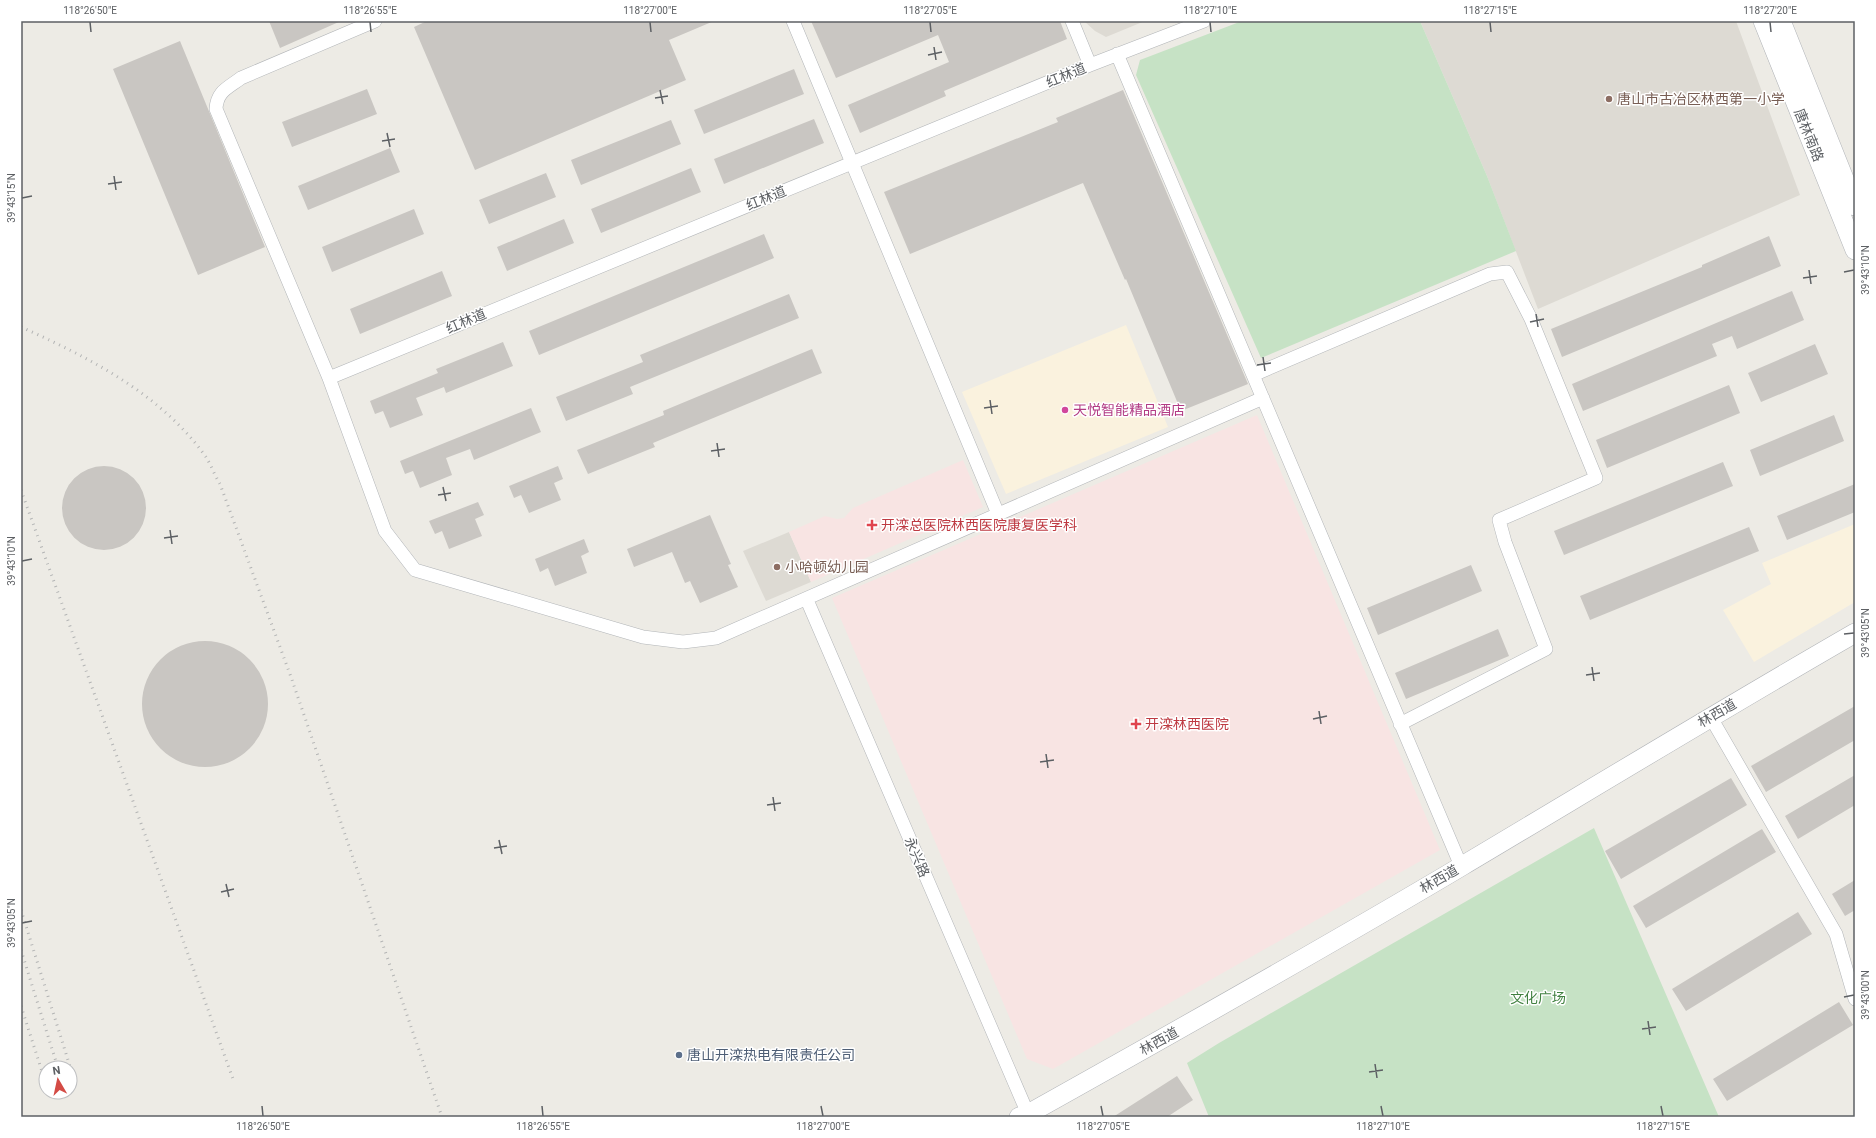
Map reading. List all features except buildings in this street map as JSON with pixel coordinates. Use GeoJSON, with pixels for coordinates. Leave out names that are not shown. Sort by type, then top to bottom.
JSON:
{"type":"FeatureCollection","features":[{"type":"Feature","properties":{"kind":"main road","name":"唐林南路"},"geometry":{"type":"LineString","coordinates":[[1763,21],[1855,250]]}},
{"type":"Feature","properties":{"kind":"main road","name":"唐林南路"},"geometry":{"type":"LineString","coordinates":[[1781,21],[1855,206]]}},
{"type":"Feature","properties":{"kind":"main road","name":"林西道"},"geometry":{"type":"LineString","coordinates":[[1023,1115],[1199,1018],[1461,866],[1710,716],[1855,633]]}},
{"type":"Feature","properties":{"kind":"street"},"geometry":{"type":"LineString","coordinates":[[375,21],[241,78],[224,91],[217,99],[216,109],[329,378],[385,531],[415,570],[644,637],[683,642],[716,638],[806,600],[1263,398]]}},
{"type":"Feature","properties":{"kind":"street"},"geometry":{"type":"LineString","coordinates":[[792,21],[998,514]]}},
{"type":"Feature","properties":{"kind":"street"},"geometry":{"type":"LineString","coordinates":[[1072,21],[1090,65]]}},
{"type":"Feature","properties":{"kind":"street","name":"红林道"},"geometry":{"type":"LineString","coordinates":[[329,378],[1090,65],[1204,21]]}},
{"type":"Feature","properties":{"kind":"street"},"geometry":{"type":"LineString","coordinates":[[1117,54],[1461,866]]}},
{"type":"Feature","properties":{"kind":"street"},"geometry":{"type":"LineString","coordinates":[[1253,375],[1490,274],[1507,272],[1531,320],[1596,478],[1499,520],[1505,542],[1546,649],[1400,724]]}},
{"type":"Feature","properties":{"kind":"street","name":"永兴路"},"geometry":{"type":"LineString","coordinates":[[806,600],[1023,1115]]}},
{"type":"Feature","properties":{"kind":"street"},"geometry":{"type":"LineString","coordinates":[[1710,716],[1836,934],[1855,999]]}},
{"type":"Feature","properties":{"kind":"shaded area"},"geometry":{"type":"Polygon","coordinates":[[[1084,21],[1145,21],[1106,37],[1095,31],[1084,21]]]}},
{"type":"Feature","properties":{"kind":"shaded area","name":"唐山市古冶区林西第一小学"},"geometry":{"type":"Polygon","coordinates":[[[1420,21],[1736,21],[1800,195],[1538,309],[1487,176],[1420,21]]]}},
{"type":"Feature","properties":{"kind":"shaded area","name":"天悦智能精品酒店"},"geometry":{"type":"Polygon","coordinates":[[[1126,325],[1168,427],[1006,494],[962,392],[1126,325]]]}},
{"type":"Feature","properties":{"kind":"shaded area","name":"开滦林西医院"},"geometry":{"type":"Polygon","coordinates":[[[1257,415],[1440,850],[1053,1069],[1027,1059],[832,598],[1257,415]]]}},
{"type":"Feature","properties":{"kind":"shaded area","name":"开滦总医院林西医院康复医学科"},"geometry":{"type":"Polygon","coordinates":[[[963,460],[983,507],[811,582],[789,532],[825,516],[837,519],[844,518],[853,508],[963,460]]]}},
{"type":"Feature","properties":{"kind":"shaded area"},"geometry":{"type":"Polygon","coordinates":[[[1855,524],[1855,602],[1754,662],[1723,610],[1771,584],[1762,563],[1855,524]]]}},
{"type":"Feature","properties":{"kind":"shaded area","name":"小哈顿幼儿园"},"geometry":{"type":"Polygon","coordinates":[[[789,532],[811,582],[766,601],[743,551],[789,532]]]}},
{"type":"Feature","properties":{"kind":"green space"},"geometry":{"type":"Polygon","coordinates":[[[1242,21],[1420,21],[1487,176],[1516,251],[1261,358],[1136,75],[1140,60],[1242,21]]]}},
{"type":"Feature","properties":{"kind":"green space","name":"文化广场"},"geometry":{"type":"Polygon","coordinates":[[[1594,828],[1719,1117],[1209,1117],[1187,1063],[1219,1043],[1594,828]]]}},
{"type":"Feature","properties":{"kind":"railway"},"geometry":{"type":"LineString","coordinates":[[21,327],[98,365],[146,396],[168,414],[188,435],[208,460],[220,484],[291,677],[442,1117]]}},
{"type":"Feature","properties":{"kind":"railway"},"geometry":{"type":"LineString","coordinates":[[21,490],[233,1079]]}},
{"type":"Feature","properties":{"kind":"railway"},"geometry":{"type":"LineString","coordinates":[[21,910],[68,1060]]}},
{"type":"Feature","properties":{"kind":"railway"},"geometry":{"type":"LineString","coordinates":[[21,950],[55,1060]]}},
{"type":"Feature","properties":{"kind":"railway"},"geometry":{"type":"LineString","coordinates":[[21,1006],[38,1060]]}},
{"type":"Feature","properties":{"kind":"place","name":"唐山市古冶区林西第一小学"},"geometry":{"type":"Point","coordinates":[1609,99]}},
{"type":"Feature","properties":{"kind":"place","name":"天悦智能精品酒店"},"geometry":{"type":"Point","coordinates":[1065,410]}},
{"type":"Feature","properties":{"kind":"place","name":"开滦总医院林西医院康复医学科"},"geometry":{"type":"Point","coordinates":[872,525]}},
{"type":"Feature","properties":{"kind":"place","name":"小哈顿幼儿园"},"geometry":{"type":"Point","coordinates":[777,567]}},
{"type":"Feature","properties":{"kind":"place","name":"开滦林西医院"},"geometry":{"type":"Point","coordinates":[1136,724]}},
{"type":"Feature","properties":{"kind":"place","name":"唐山开滦热电有限责任公司"},"geometry":{"type":"Point","coordinates":[679,1055]}}]}
